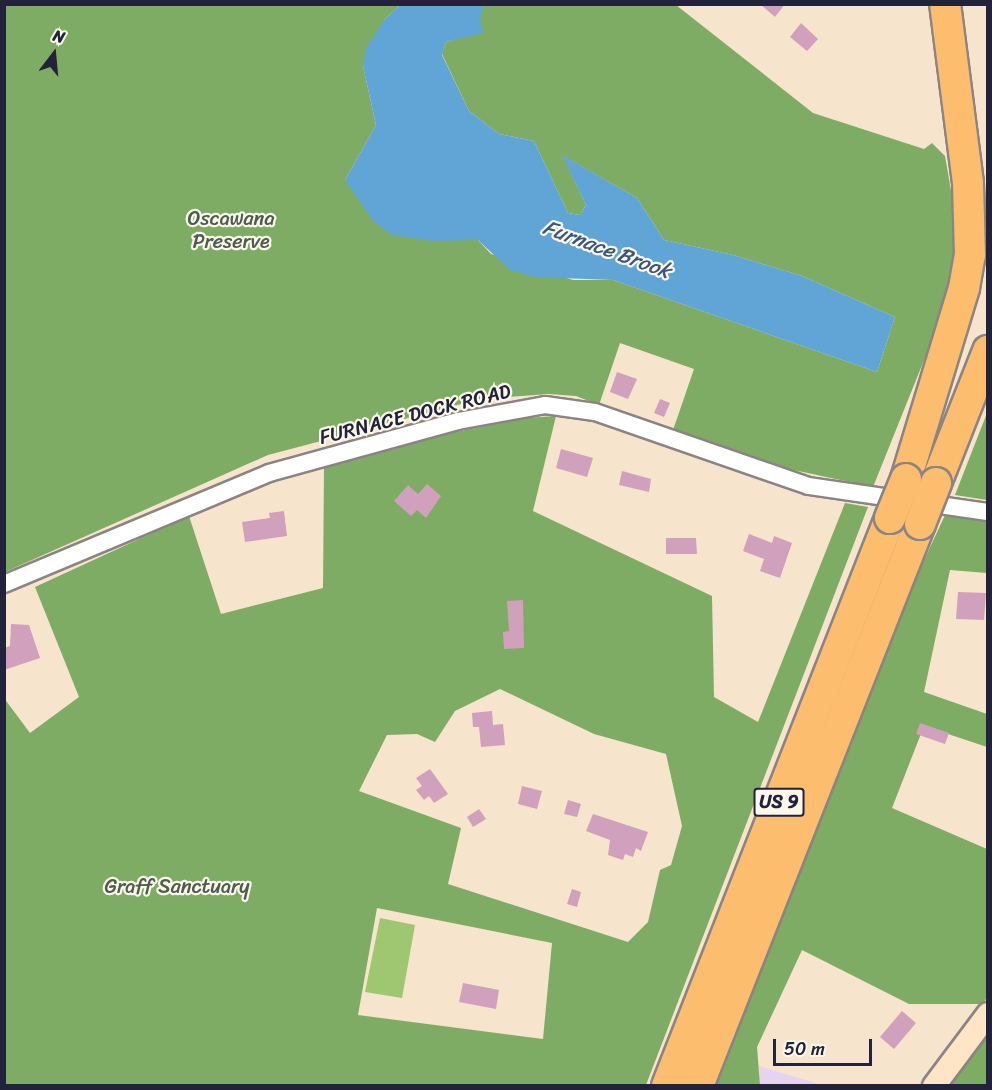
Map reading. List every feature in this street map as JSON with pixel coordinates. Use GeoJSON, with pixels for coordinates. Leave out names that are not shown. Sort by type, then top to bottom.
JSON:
{"type":"FeatureCollection","features":[{"type":"Feature","properties":{"kind":"highway"},"geometry":{"type":"LineString","coordinates":[[906,479],[969,266],[968,183],[945,4]]}},
{"type":"Feature","properties":{"kind":"highway","name":"US 9"},"geometry":{"type":"LineString","coordinates":[[667,1086],[987,267]]}},
{"type":"Feature","properties":{"kind":"highway","name":"US 9"},"geometry":{"type":"LineString","coordinates":[[698,1086],[987,351]]}},
{"type":"Feature","properties":{"kind":"highway"},"geometry":{"type":"LineString","coordinates":[[936,483],[987,372]]}},
{"type":"Feature","properties":{"kind":"main road"},"geometry":{"type":"LineString","coordinates":[[934,1086],[987,1014]]}},
{"type":"Feature","properties":{"kind":"street","name":"FURNACE DOCK ROAD"},"geometry":{"type":"LineString","coordinates":[[4,584],[269,473],[485,414],[545,405],[595,412],[809,486],[987,512]]}},
{"type":"Feature","properties":{"kind":"shaded area"},"geometry":{"type":"Polygon","coordinates":[[[759,1066],[822,1085],[760,1085],[759,1066]]]}},
{"type":"Feature","properties":{"kind":"green space","name":"Oscawana Preserve"},"geometry":{"type":"Polygon","coordinates":[[[5,5],[400,5],[385,19],[363,66],[376,125],[345,180],[466,240],[478,240],[491,254],[573,280],[613,280],[877,372],[895,317],[802,276],[733,255],[664,240],[637,198],[563,156],[586,205],[580,215],[568,213],[534,141],[499,134],[469,111],[442,54],[446,42],[471,35],[484,5],[676,5],[813,113],[924,149],[932,143],[945,156],[957,225],[957,266],[949,298],[873,487],[789,469],[672,433],[694,369],[620,343],[599,405],[576,396],[549,394],[480,399],[268,455],[5,572],[5,5]]]}},
{"type":"Feature","properties":{"kind":"green space"},"geometry":{"type":"Polygon","coordinates":[[[987,413],[987,500],[955,495],[987,413]]]}},
{"type":"Feature","properties":{"kind":"green space","name":"Graff Sanctuary"},"geometry":{"type":"Polygon","coordinates":[[[556,416],[533,511],[712,596],[714,697],[758,722],[845,503],[868,507],[646,1085],[5,1085],[4,698],[30,733],[79,697],[35,587],[189,516],[221,614],[323,588],[324,467],[431,437],[525,418],[556,416]],[[500,689],[455,711],[435,742],[417,734],[387,735],[359,791],[461,828],[448,884],[628,942],[648,922],[660,870],[671,865],[682,826],[666,754],[594,734],[500,689]],[[377,908],[358,1015],[543,1039],[552,943],[377,908]]]}},
{"type":"Feature","properties":{"kind":"green space"},"geometry":{"type":"Polygon","coordinates":[[[945,515],[987,520],[987,573],[950,570],[924,692],[987,714],[987,747],[924,726],[892,808],[987,849],[987,998],[982,1004],[909,1004],[802,950],[757,1047],[760,1085],[716,1086],[907,597],[945,515]]]}},
{"type":"Feature","properties":{"kind":"green space"},"geometry":{"type":"Polygon","coordinates":[[[380,918],[415,925],[402,998],[365,992],[380,918]]]}},
{"type":"Feature","properties":{"kind":"green space"},"geometry":{"type":"Polygon","coordinates":[[[987,1029],[987,1085],[946,1086],[987,1029]]]}},
{"type":"Feature","properties":{"kind":"water","name":"Furnace Brook"},"geometry":{"type":"Polygon","coordinates":[[[400,5],[484,5],[480,19],[483,33],[446,42],[442,55],[469,111],[499,134],[534,141],[568,213],[580,215],[586,205],[562,155],[637,198],[664,240],[733,255],[802,276],[895,317],[877,372],[613,280],[535,277],[510,270],[478,240],[433,241],[392,235],[373,221],[345,180],[376,125],[363,66],[366,48],[385,19],[400,5]]]}},
{"type":"Feature","properties":{"kind":"building"},"geometry":{"type":"Polygon","coordinates":[[[760,4],[785,4],[775,17],[760,4]]]}},
{"type":"Feature","properties":{"kind":"building"},"geometry":{"type":"Polygon","coordinates":[[[801,23],[818,39],[807,51],[790,37],[801,23]]]}},
{"type":"Feature","properties":{"kind":"building"},"geometry":{"type":"Polygon","coordinates":[[[617,372],[637,379],[628,399],[610,392],[617,372]]]}},
{"type":"Feature","properties":{"kind":"building"},"geometry":{"type":"Polygon","coordinates":[[[660,399],[670,403],[664,417],[654,413],[660,399]]]}},
{"type":"Feature","properties":{"kind":"building"},"geometry":{"type":"Polygon","coordinates":[[[561,449],[593,458],[587,477],[556,468],[561,449]]]}},
{"type":"Feature","properties":{"kind":"building"},"geometry":{"type":"Polygon","coordinates":[[[622,471],[651,479],[649,492],[619,485],[622,471]]]}},
{"type":"Feature","properties":{"kind":"building"},"geometry":{"type":"Polygon","coordinates":[[[427,484],[441,496],[426,518],[417,510],[411,516],[394,501],[408,485],[418,494],[427,484]]]}},
{"type":"Feature","properties":{"kind":"building"},"geometry":{"type":"Polygon","coordinates":[[[284,511],[287,536],[245,542],[242,522],[270,518],[269,513],[284,511]]]}},
{"type":"Feature","properties":{"kind":"building"},"geometry":{"type":"Polygon","coordinates":[[[749,534],[772,543],[774,536],[792,543],[780,578],[760,571],[764,559],[743,551],[749,534]]]}},
{"type":"Feature","properties":{"kind":"building"},"geometry":{"type":"Polygon","coordinates":[[[666,538],[696,538],[697,554],[666,554],[666,538]]]}},
{"type":"Feature","properties":{"kind":"building"},"geometry":{"type":"Polygon","coordinates":[[[958,592],[986,593],[984,620],[956,619],[958,592]]]}},
{"type":"Feature","properties":{"kind":"building"},"geometry":{"type":"Polygon","coordinates":[[[523,600],[524,648],[504,649],[503,632],[509,631],[507,601],[523,600]]]}},
{"type":"Feature","properties":{"kind":"building"},"geometry":{"type":"Polygon","coordinates":[[[11,624],[29,625],[40,658],[4,670],[4,648],[10,646],[11,624]]]}},
{"type":"Feature","properties":{"kind":"building"},"geometry":{"type":"Polygon","coordinates":[[[492,711],[493,725],[503,724],[505,745],[481,747],[479,727],[473,727],[472,713],[492,711]]]}},
{"type":"Feature","properties":{"kind":"building"},"geometry":{"type":"Polygon","coordinates":[[[920,723],[949,733],[945,744],[916,734],[920,723]]]}},
{"type":"Feature","properties":{"kind":"building"},"geometry":{"type":"Polygon","coordinates":[[[430,769],[448,794],[434,803],[429,796],[424,800],[416,790],[422,786],[416,778],[430,769]]]}},
{"type":"Feature","properties":{"kind":"building"},"geometry":{"type":"Polygon","coordinates":[[[522,786],[542,791],[537,809],[518,804],[522,786]]]}},
{"type":"Feature","properties":{"kind":"building"},"geometry":{"type":"Polygon","coordinates":[[[568,800],[581,804],[577,817],[564,814],[568,800]]]}},
{"type":"Feature","properties":{"kind":"building"},"geometry":{"type":"Polygon","coordinates":[[[479,809],[486,819],[473,827],[467,817],[479,809]]]}},
{"type":"Feature","properties":{"kind":"building"},"geometry":{"type":"Polygon","coordinates":[[[593,814],[648,832],[641,851],[636,848],[633,857],[625,854],[623,860],[608,855],[610,840],[586,831],[593,814]]]}},
{"type":"Feature","properties":{"kind":"building"},"geometry":{"type":"Polygon","coordinates":[[[572,889],[581,892],[577,907],[567,904],[572,889]]]}},
{"type":"Feature","properties":{"kind":"building"},"geometry":{"type":"Polygon","coordinates":[[[463,983],[499,990],[496,1009],[459,1002],[463,983]]]}},
{"type":"Feature","properties":{"kind":"building"},"geometry":{"type":"Polygon","coordinates":[[[902,1011],[916,1023],[894,1049],[880,1037],[902,1011]]]}}]}
